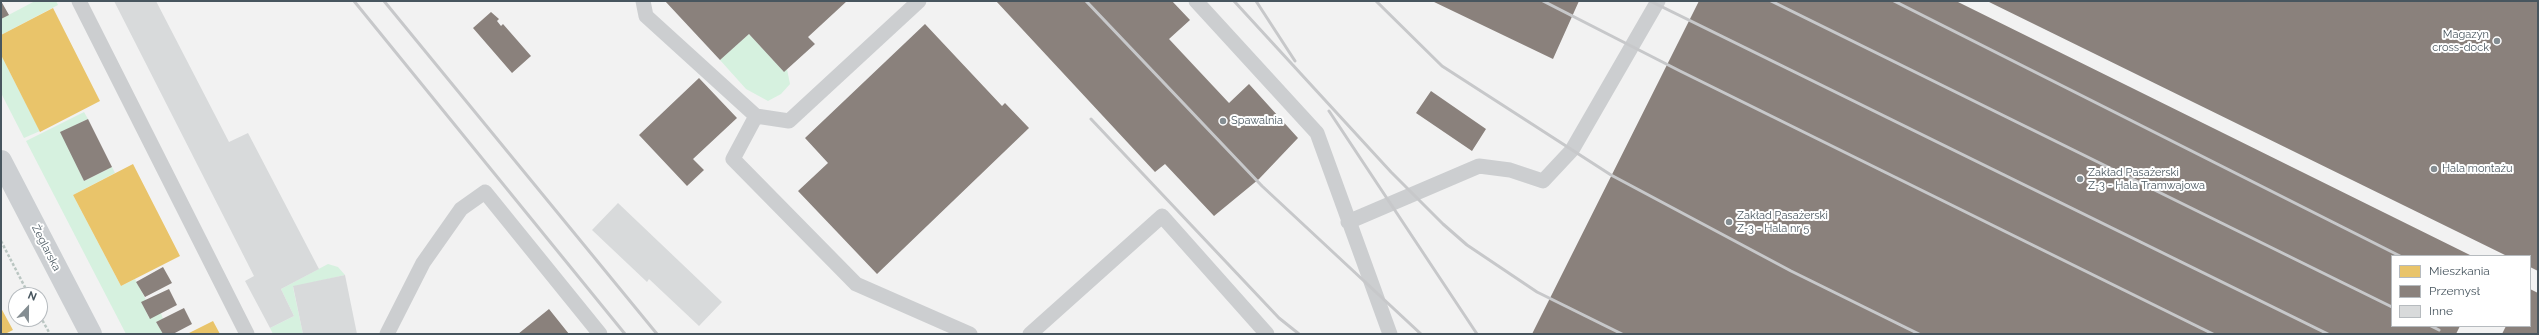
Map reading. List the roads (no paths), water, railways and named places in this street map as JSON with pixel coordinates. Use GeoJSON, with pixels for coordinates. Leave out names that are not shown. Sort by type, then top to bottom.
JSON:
{"type":"FeatureCollection","features":[{"type":"Feature","properties":{"kind":"street","name":"Żeglarska"},"geometry":{"type":"LineString","coordinates":[[1,161],[90,334]]}},
{"type":"Feature","properties":{"kind":"lane"},"geometry":{"type":"LineString","coordinates":[[79,1],[248,334]]}},
{"type":"Feature","properties":{"kind":"lane"},"geometry":{"type":"LineString","coordinates":[[643,1],[646,16],[756,116],[789,121],[919,1]]}},
{"type":"Feature","properties":{"kind":"lane"},"geometry":{"type":"LineString","coordinates":[[1196,1],[1317,133],[1348,222],[1390,334]]}},
{"type":"Feature","properties":{"kind":"lane"},"geometry":{"type":"LineString","coordinates":[[1348,222],[1479,166],[1510,170],[1543,181],[1572,150],[1658,1]]}},
{"type":"Feature","properties":{"kind":"lane"},"geometry":{"type":"LineString","coordinates":[[756,116],[733,159],[856,284],[970,334]]}},
{"type":"Feature","properties":{"kind":"lane"},"geometry":{"type":"LineString","coordinates":[[387,334],[423,263],[461,209],[485,192],[600,334]]}},
{"type":"Feature","properties":{"kind":"lane"},"geometry":{"type":"LineString","coordinates":[[1030,334],[1162,216],[1267,334]]}},
{"type":"Feature","properties":{"kind":"railway"},"geometry":{"type":"LineString","coordinates":[[354,1],[625,334]]}},
{"type":"Feature","properties":{"kind":"railway"},"geometry":{"type":"LineString","coordinates":[[384,1],[657,334]]}},
{"type":"Feature","properties":{"kind":"railway"},"geometry":{"type":"LineString","coordinates":[[1086,1],[1262,186],[1421,334]]}},
{"type":"Feature","properties":{"kind":"railway"},"geometry":{"type":"LineString","coordinates":[[1234,1],[1391,172],[1443,224],[1467,245],[1537,292],[1622,334]]}},
{"type":"Feature","properties":{"kind":"railway"},"geometry":{"type":"LineString","coordinates":[[1256,1],[1295,61]]}},
{"type":"Feature","properties":{"kind":"railway"},"geometry":{"type":"LineString","coordinates":[[1376,1],[1442,66],[1611,175],[1791,271],[1919,334]]}},
{"type":"Feature","properties":{"kind":"railway"},"geometry":{"type":"LineString","coordinates":[[1543,1],[1680,71],[2213,334]]}},
{"type":"Feature","properties":{"kind":"railway"},"geometry":{"type":"LineString","coordinates":[[1650,1],[2328,334]]}},
{"type":"Feature","properties":{"kind":"railway"},"geometry":{"type":"LineString","coordinates":[[1771,1],[2391,307]]}},
{"type":"Feature","properties":{"kind":"railway"},"geometry":{"type":"LineString","coordinates":[[1894,1],[2398,255]]}},
{"type":"Feature","properties":{"kind":"railway"},"geometry":{"type":"LineString","coordinates":[[1329,111],[1477,334]]}},
{"type":"Feature","properties":{"kind":"railway"},"geometry":{"type":"LineString","coordinates":[[1091,119],[1279,318],[1299,334]]}},
{"type":"Feature","properties":{"kind":"railway"},"geometry":{"type":"LineString","coordinates":[[2433,327],[2439,330]]}},
{"type":"Feature","properties":{"kind":"place","name":"Magazyn cross-dock"},"geometry":{"type":"Point","coordinates":[2497,41]}},
{"type":"Feature","properties":{"kind":"place","name":"Spawalnia"},"geometry":{"type":"Point","coordinates":[1223,121]}},
{"type":"Feature","properties":{"kind":"place","name":"Hala montażu"},"geometry":{"type":"Point","coordinates":[2434,169]}},
{"type":"Feature","properties":{"kind":"place","name":"Zakład Pasażerski Z-3 - Hala Tramwajowa"},"geometry":{"type":"Point","coordinates":[2080,179]}},
{"type":"Feature","properties":{"kind":"place","name":"Zakład Pasażerski Z-3 - Hala nr 5"},"geometry":{"type":"Point","coordinates":[1729,222]}}]}
